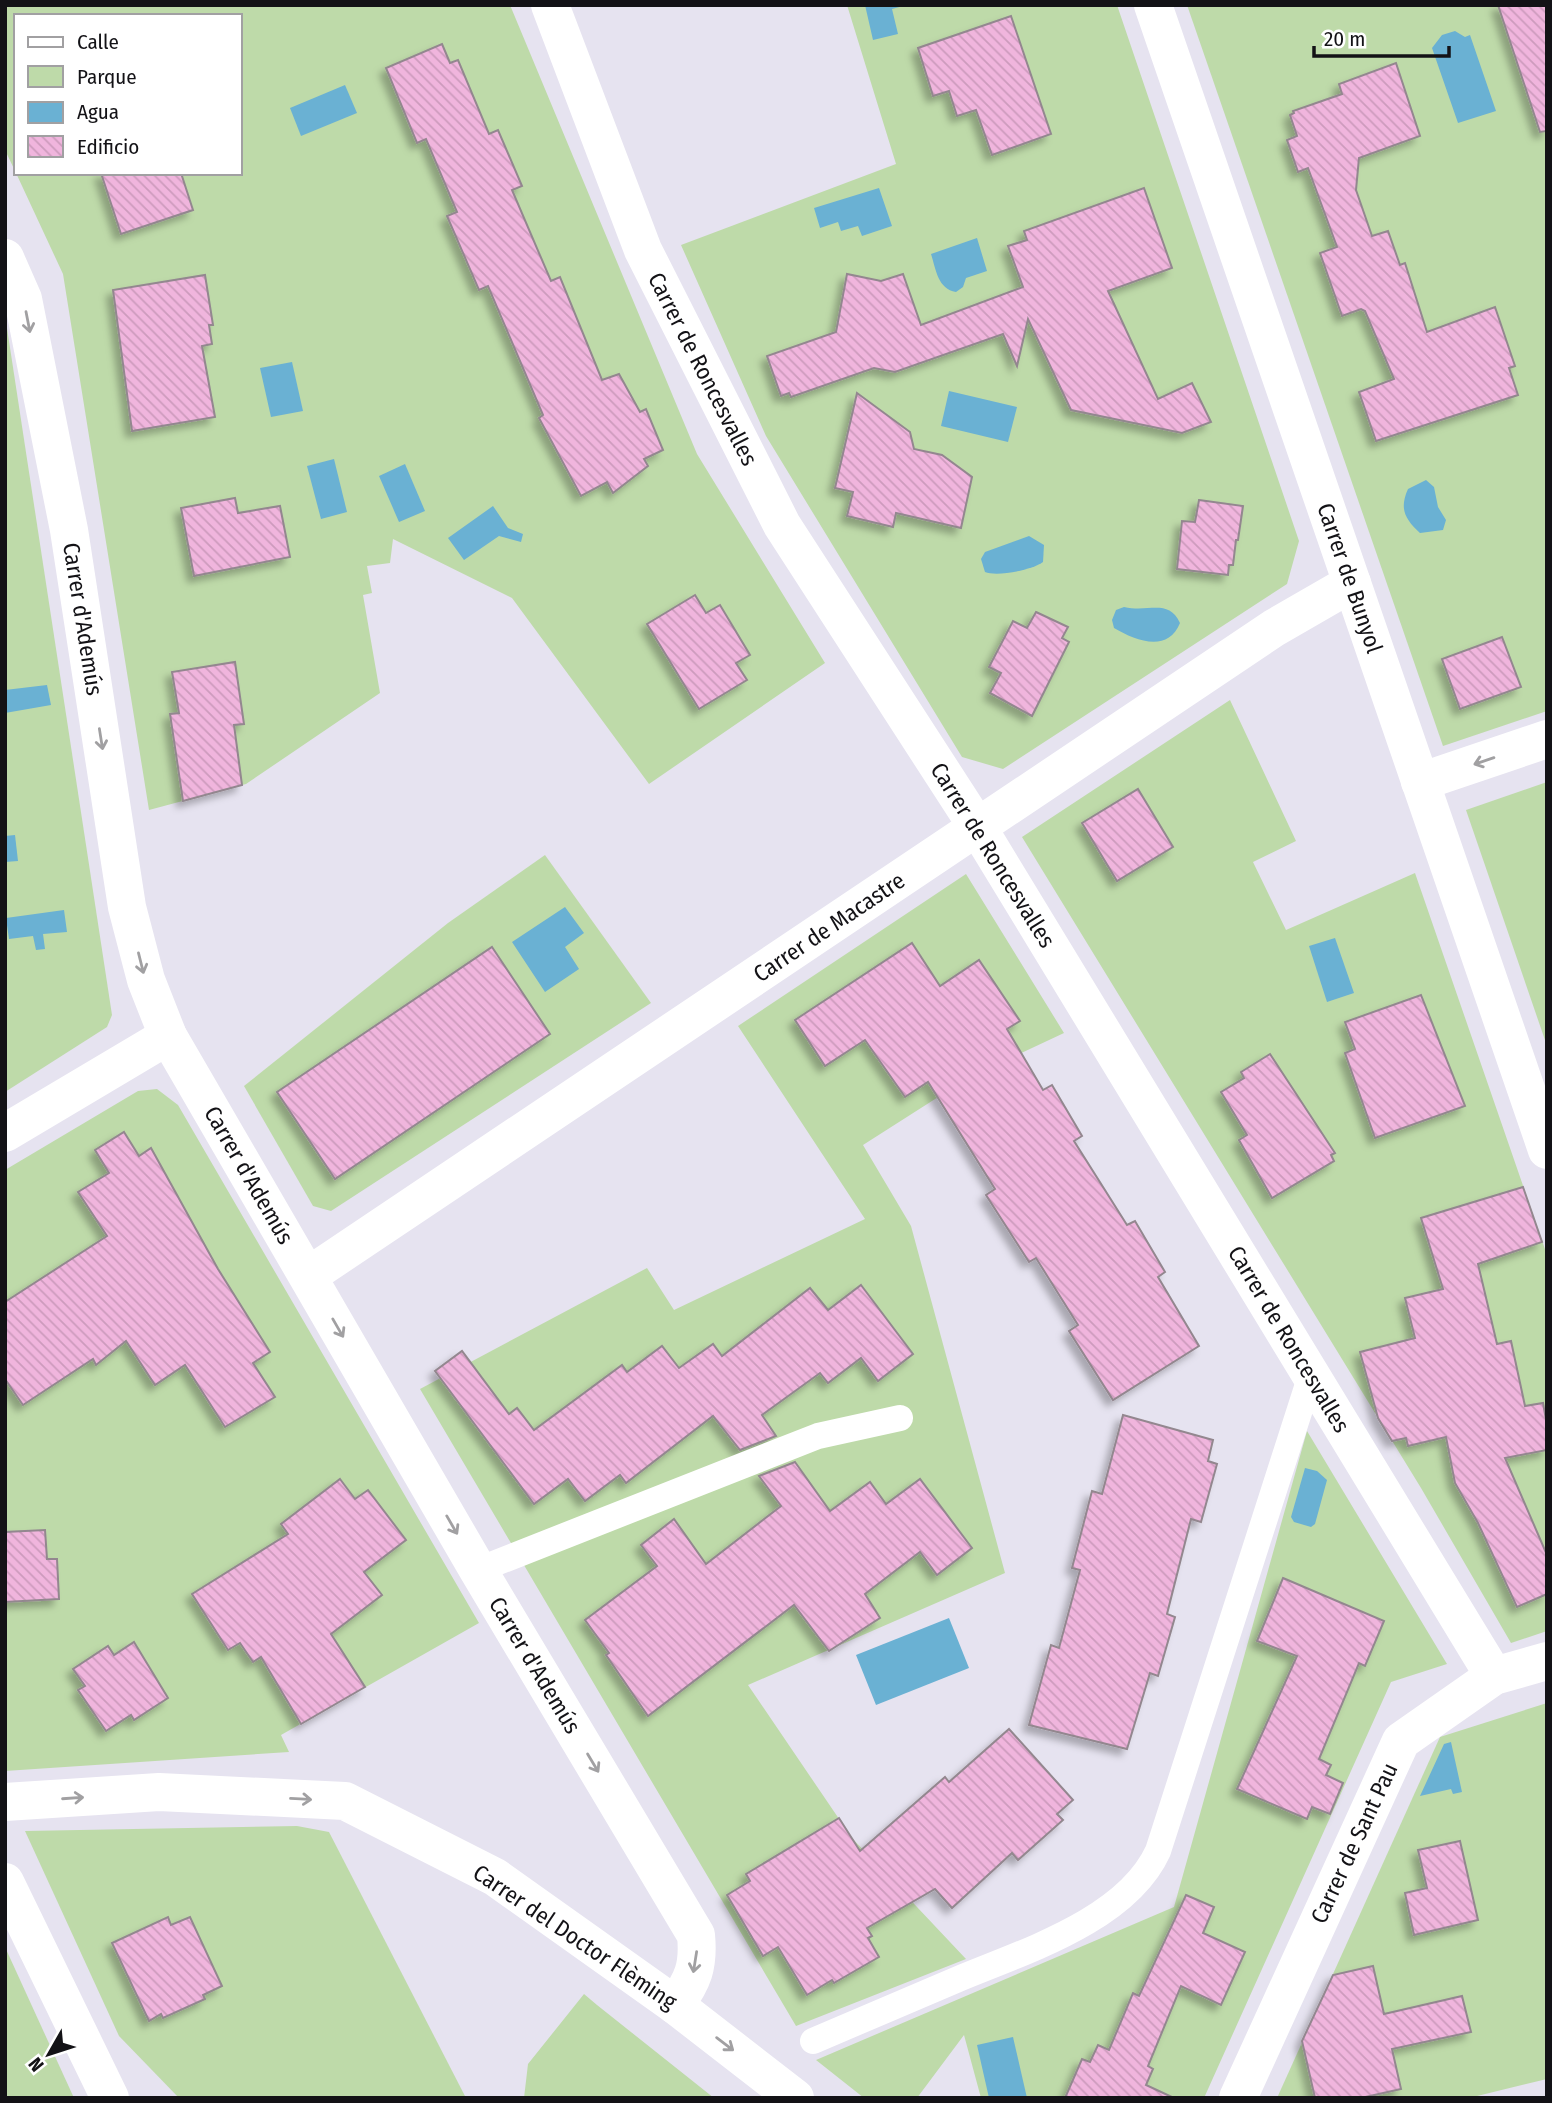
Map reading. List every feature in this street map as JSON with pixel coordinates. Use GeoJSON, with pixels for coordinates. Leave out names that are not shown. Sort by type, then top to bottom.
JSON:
{"type":"FeatureCollection","features":[{"type":"Feature","properties":{"kind":"street","name":"Carrer de Roncesvalles"},"geometry":{"type":"LineString","coordinates":[[550,5],[643,250],[782,525],[978,828],[1494,1676]]}},
{"type":"Feature","properties":{"kind":"street","name":"Carrer de Bunyol"},"geometry":{"type":"LineString","coordinates":[[1153,5],[1547,1150]]}},
{"type":"Feature","properties":{"kind":"street","name":"Carrer d'Ademús"},"geometry":{"type":"LineString","coordinates":[[5,258],[23,299],[69,530],[127,907],[146,980],[168,1036],[478,1570],[696,1936],[697,1953],[692,1983],[675,2005]]}},
{"type":"Feature","properties":{"kind":"street","name":"Carrer de Macastre"},"geometry":{"type":"LineString","coordinates":[[309,1276],[1274,628],[1352,583]]}},
{"type":"Feature","properties":{"kind":"street"},"geometry":{"type":"LineString","coordinates":[[1420,782],[1547,739]]}},
{"type":"Feature","properties":{"kind":"street"},"geometry":{"type":"LineString","coordinates":[[5,1133],[168,1036]]}},
{"type":"Feature","properties":{"kind":"street","name":"Carrer de Sant Pau"},"geometry":{"type":"LineString","coordinates":[[1238,2098],[1401,1741],[1494,1676],[1547,1661]]}},
{"type":"Feature","properties":{"kind":"street","name":"Carrer del Doctor Flèming"},"geometry":{"type":"LineString","coordinates":[[5,1802],[159,1792],[345,1801],[495,1877],[675,2005],[795,2098]]}},
{"type":"Feature","properties":{"kind":"street"},"geometry":{"type":"LineString","coordinates":[[5,1882],[110,2098]]}},
{"type":"Feature","properties":{"kind":"lane"},"geometry":{"type":"LineString","coordinates":[[813,2041],[1051,1940],[1114,1903],[1149,1872],[1311,1375]]}},
{"type":"Feature","properties":{"kind":"lane"},"geometry":{"type":"LineString","coordinates":[[478,1570],[818,1436],[900,1418]]}},
{"type":"Feature","properties":{"kind":"green space"},"geometry":{"type":"Polygon","coordinates":[[[5,5],[510,5],[697,454],[825,663],[649,784],[512,598],[393,539],[390,563],[367,566],[372,593],[363,595],[380,693],[246,784],[149,810],[63,274],[17,175],[242,175],[242,14],[14,14],[14,169],[5,150],[5,5]]]}},
{"type":"Feature","properties":{"kind":"green space"},"geometry":{"type":"Polygon","coordinates":[[[847,5],[1117,5],[1299,541],[1287,584],[1003,769],[962,757],[766,436],[681,245],[896,164],[847,5]]]}},
{"type":"Feature","properties":{"kind":"green space"},"geometry":{"type":"Polygon","coordinates":[[[1187,5],[1547,5],[1547,711],[1443,746],[1187,5]]]}},
{"type":"Feature","properties":{"kind":"green space"},"geometry":{"type":"Polygon","coordinates":[[[5,315],[112,1015],[107,1027],[5,1092],[5,315]]]}},
{"type":"Feature","properties":{"kind":"green space"},"geometry":{"type":"Polygon","coordinates":[[[1230,700],[1296,841],[1253,862],[1286,930],[1415,873],[1547,1255],[1547,1631],[1511,1643],[1421,1488],[1022,837],[1230,700]]]}},
{"type":"Feature","properties":{"kind":"green space"},"geometry":{"type":"Polygon","coordinates":[[[1547,782],[1547,1046],[1466,810],[1547,782]]]}},
{"type":"Feature","properties":{"kind":"green space"},"geometry":{"type":"Polygon","coordinates":[[[545,855],[651,1003],[331,1211],[313,1206],[244,1086],[448,923],[545,855]]]}},
{"type":"Feature","properties":{"kind":"green space"},"geometry":{"type":"Polygon","coordinates":[[[966,874],[1064,1033],[968,1078],[863,1145],[911,1226],[1005,1573],[748,1685],[852,1838],[966,1959],[796,2026],[420,1389],[647,1268],[674,1310],[865,1219],[738,1026],[966,874]]]}},
{"type":"Feature","properties":{"kind":"green space"},"geometry":{"type":"Polygon","coordinates":[[[157,1089],[178,1105],[479,1623],[281,1735],[289,1752],[5,1771],[5,1170],[138,1091],[157,1089]]]}},
{"type":"Feature","properties":{"kind":"green space"},"geometry":{"type":"Polygon","coordinates":[[[1307,1431],[1447,1664],[1391,1682],[1204,2098],[981,2098],[964,2035],[917,2098],[864,2098],[816,2060],[1174,1907],[1307,1431]]]}},
{"type":"Feature","properties":{"kind":"green space"},"geometry":{"type":"Polygon","coordinates":[[[1547,1703],[1547,2079],[1469,2098],[1277,2098],[1440,1737],[1547,1703]]]}},
{"type":"Feature","properties":{"kind":"green space"},"geometry":{"type":"Polygon","coordinates":[[[297,1826],[329,1832],[466,2098],[179,2098],[119,2036],[25,1831],[297,1826]]]}},
{"type":"Feature","properties":{"kind":"green space"},"geometry":{"type":"Polygon","coordinates":[[[5,1947],[74,2098],[5,2098],[5,1947]]]}},
{"type":"Feature","properties":{"kind":"green space"},"geometry":{"type":"Polygon","coordinates":[[[584,1994],[714,2098],[524,2098],[528,2064],[584,1994]]]}},
{"type":"Feature","properties":{"kind":"water"},"geometry":{"type":"Polygon","coordinates":[[[865,5],[907,5],[892,9],[898,34],[873,40],[865,5]]]}},
{"type":"Feature","properties":{"kind":"water"},"geometry":{"type":"Polygon","coordinates":[[[1455,31],[1465,37],[1470,35],[1496,111],[1458,123],[1432,48],[1442,35],[1455,31]]]}},
{"type":"Feature","properties":{"kind":"water"},"geometry":{"type":"Polygon","coordinates":[[[345,85],[357,113],[301,136],[290,108],[345,85]]]}},
{"type":"Feature","properties":{"kind":"water"},"geometry":{"type":"Polygon","coordinates":[[[879,188],[892,226],[862,236],[858,226],[841,231],[838,222],[820,228],[814,208],[879,188]]]}},
{"type":"Feature","properties":{"kind":"water"},"geometry":{"type":"Polygon","coordinates":[[[977,238],[987,271],[966,278],[963,287],[956,292],[950,290],[941,283],[931,254],[977,238]]]}},
{"type":"Feature","properties":{"kind":"water"},"geometry":{"type":"Polygon","coordinates":[[[292,362],[303,411],[271,417],[260,368],[292,362]]]}},
{"type":"Feature","properties":{"kind":"water"},"geometry":{"type":"Polygon","coordinates":[[[949,391],[1017,407],[1008,442],[941,426],[949,391]]]}},
{"type":"Feature","properties":{"kind":"water"},"geometry":{"type":"Polygon","coordinates":[[[334,459],[347,512],[321,519],[307,466],[334,459]]]}},
{"type":"Feature","properties":{"kind":"water"},"geometry":{"type":"Polygon","coordinates":[[[405,464],[425,511],[399,522],[379,476],[405,464]]]}},
{"type":"Feature","properties":{"kind":"water"},"geometry":{"type":"Polygon","coordinates":[[[1426,480],[1434,487],[1438,507],[1446,520],[1443,530],[1420,533],[1407,518],[1404,502],[1408,489],[1426,480]]]}},
{"type":"Feature","properties":{"kind":"water"},"geometry":{"type":"Polygon","coordinates":[[[493,506],[508,528],[523,534],[521,542],[499,536],[464,560],[448,538],[493,506]]]}},
{"type":"Feature","properties":{"kind":"water"},"geometry":{"type":"Polygon","coordinates":[[[1029,536],[1044,545],[1043,562],[1014,572],[985,572],[981,559],[985,552],[1029,536]]]}},
{"type":"Feature","properties":{"kind":"water"},"geometry":{"type":"Polygon","coordinates":[[[1124,607],[1164,609],[1175,615],[1180,623],[1168,638],[1151,642],[1141,640],[1114,628],[1112,620],[1116,610],[1124,607]]]}},
{"type":"Feature","properties":{"kind":"water"},"geometry":{"type":"Polygon","coordinates":[[[47,685],[51,705],[5,713],[5,690],[47,685]]]}},
{"type":"Feature","properties":{"kind":"water"},"geometry":{"type":"Polygon","coordinates":[[[15,835],[18,861],[5,862],[5,836],[15,835]]]}},
{"type":"Feature","properties":{"kind":"water"},"geometry":{"type":"Polygon","coordinates":[[[565,907],[584,933],[565,947],[579,969],[545,992],[512,942],[565,907]]]}},
{"type":"Feature","properties":{"kind":"water"},"geometry":{"type":"Polygon","coordinates":[[[64,910],[67,932],[43,934],[45,949],[36,950],[33,936],[9,939],[6,918],[64,910]]]}},
{"type":"Feature","properties":{"kind":"water"},"geometry":{"type":"Polygon","coordinates":[[[1335,938],[1354,993],[1327,1002],[1309,946],[1335,938]]]}},
{"type":"Feature","properties":{"kind":"water"},"geometry":{"type":"Polygon","coordinates":[[[1305,1468],[1317,1471],[1327,1480],[1315,1524],[1311,1527],[1294,1522],[1291,1517],[1305,1468]]]}},
{"type":"Feature","properties":{"kind":"water"},"geometry":{"type":"Polygon","coordinates":[[[949,1618],[969,1668],[876,1705],[856,1655],[949,1618]]]}},
{"type":"Feature","properties":{"kind":"water"},"geometry":{"type":"Polygon","coordinates":[[[1451,1742],[1462,1792],[1453,1794],[1451,1789],[1420,1796],[1444,1744],[1451,1742]]]}},
{"type":"Feature","properties":{"kind":"water"},"geometry":{"type":"Polygon","coordinates":[[[1013,2037],[1027,2098],[989,2098],[977,2045],[1013,2037]]]}},
{"type":"Feature","properties":{"kind":"building"},"geometry":{"type":"Polygon","coordinates":[[[1498,5],[1547,5],[1547,131],[1540,132],[1498,5]]]}},
{"type":"Feature","properties":{"kind":"building"},"geometry":{"type":"Polygon","coordinates":[[[1011,16],[1051,134],[992,155],[976,110],[957,116],[949,91],[933,96],[918,48],[1011,16]]]}},
{"type":"Feature","properties":{"kind":"building"},"geometry":{"type":"Polygon","coordinates":[[[442,44],[450,63],[458,60],[489,134],[498,130],[522,186],[512,190],[551,281],[560,277],[602,380],[619,374],[640,412],[646,409],[663,450],[644,459],[648,466],[613,493],[607,482],[581,496],[539,418],[543,415],[488,286],[479,290],[447,216],[457,212],[426,139],[417,143],[386,68],[442,44]]]}},
{"type":"Feature","properties":{"kind":"building"},"geometry":{"type":"Polygon","coordinates":[[[1396,63],[1420,136],[1359,158],[1356,190],[1372,236],[1388,231],[1400,265],[1405,263],[1427,332],[1495,307],[1515,366],[1509,368],[1518,395],[1376,441],[1359,392],[1394,379],[1365,311],[1361,309],[1342,316],[1320,253],[1337,247],[1308,168],[1298,172],[1287,140],[1297,136],[1290,115],[1293,111],[1342,94],[1339,84],[1396,63]]]}},
{"type":"Feature","properties":{"kind":"building"},"geometry":{"type":"Polygon","coordinates":[[[102,175],[182,175],[193,210],[121,234],[102,175]]]}},
{"type":"Feature","properties":{"kind":"building"},"geometry":{"type":"Polygon","coordinates":[[[1144,188],[1172,268],[1108,291],[1158,399],[1192,383],[1211,422],[1182,433],[1071,410],[1028,319],[1017,366],[1003,334],[895,372],[874,368],[791,397],[789,393],[781,396],[767,356],[836,332],[847,274],[881,281],[903,274],[921,325],[1023,287],[1008,246],[1027,240],[1024,231],[1144,188]]]}},
{"type":"Feature","properties":{"kind":"building"},"geometry":{"type":"Polygon","coordinates":[[[205,275],[213,325],[209,325],[212,344],[202,346],[215,417],[132,431],[113,290],[205,275]]]}},
{"type":"Feature","properties":{"kind":"building"},"geometry":{"type":"Polygon","coordinates":[[[857,393],[910,432],[914,449],[942,455],[972,477],[961,528],[896,513],[893,527],[847,516],[853,492],[835,488],[857,393]]]}},
{"type":"Feature","properties":{"kind":"building"},"geometry":{"type":"Polygon","coordinates":[[[235,498],[238,513],[280,506],[290,557],[194,576],[181,508],[235,498]]]}},
{"type":"Feature","properties":{"kind":"building"},"geometry":{"type":"Polygon","coordinates":[[[1199,500],[1243,506],[1233,565],[1229,565],[1228,575],[1177,569],[1182,521],[1195,522],[1199,500]]]}},
{"type":"Feature","properties":{"kind":"building"},"geometry":{"type":"Polygon","coordinates":[[[695,595],[706,613],[720,605],[750,655],[736,663],[747,680],[699,709],[647,624],[695,595]]]}},
{"type":"Feature","properties":{"kind":"building"},"geometry":{"type":"Polygon","coordinates":[[[1036,612],[1068,627],[1062,638],[1069,642],[1032,716],[990,693],[1001,673],[989,667],[1013,621],[1027,628],[1036,612]]]}},
{"type":"Feature","properties":{"kind":"building"},"geometry":{"type":"Polygon","coordinates":[[[1502,637],[1521,687],[1460,709],[1442,659],[1502,637]]]}},
{"type":"Feature","properties":{"kind":"building"},"geometry":{"type":"Polygon","coordinates":[[[235,662],[244,724],[234,725],[242,785],[183,801],[170,714],[179,713],[172,672],[235,662]]]}},
{"type":"Feature","properties":{"kind":"building"},"geometry":{"type":"Polygon","coordinates":[[[1138,789],[1173,847],[1117,881],[1082,823],[1138,789]]]}},
{"type":"Feature","properties":{"kind":"building"},"geometry":{"type":"Polygon","coordinates":[[[912,943],[940,986],[979,960],[1020,1021],[1007,1029],[1043,1090],[1052,1085],[1082,1136],[1074,1141],[1127,1225],[1135,1221],[1165,1272],[1158,1277],[1199,1346],[1113,1400],[1069,1331],[1078,1325],[1036,1258],[1029,1262],[986,1195],[995,1189],[928,1082],[905,1097],[865,1040],[825,1066],[795,1020],[912,943]]]}},
{"type":"Feature","properties":{"kind":"building"},"geometry":{"type":"Polygon","coordinates":[[[492,947],[550,1034],[335,1179],[277,1092],[492,947]]]}},
{"type":"Feature","properties":{"kind":"building"},"geometry":{"type":"Polygon","coordinates":[[[1421,995],[1465,1106],[1375,1138],[1345,1053],[1355,1049],[1345,1022],[1421,995]]]}},
{"type":"Feature","properties":{"kind":"building"},"geometry":{"type":"Polygon","coordinates":[[[1270,1054],[1335,1153],[1331,1155],[1334,1161],[1272,1198],[1239,1140],[1247,1135],[1221,1092],[1244,1078],[1241,1072],[1270,1054]]]}},
{"type":"Feature","properties":{"kind":"building"},"geometry":{"type":"Polygon","coordinates":[[[124,1132],[139,1156],[151,1148],[218,1269],[270,1352],[253,1363],[275,1397],[225,1427],[185,1365],[155,1385],[126,1341],[96,1365],[93,1359],[23,1405],[5,1379],[5,1302],[107,1236],[78,1192],[109,1173],[95,1150],[124,1132]]]}},
{"type":"Feature","properties":{"kind":"building"},"geometry":{"type":"Polygon","coordinates":[[[1523,1187],[1542,1242],[1478,1264],[1497,1344],[1511,1341],[1525,1406],[1543,1403],[1547,1425],[1547,1450],[1505,1458],[1547,1555],[1547,1594],[1517,1607],[1478,1523],[1455,1483],[1446,1437],[1408,1446],[1406,1438],[1392,1441],[1378,1418],[1360,1352],[1415,1338],[1405,1298],[1443,1289],[1421,1218],[1523,1187]]]}},
{"type":"Feature","properties":{"kind":"building"},"geometry":{"type":"Polygon","coordinates":[[[861,1285],[913,1354],[878,1381],[861,1358],[828,1383],[820,1373],[762,1415],[776,1436],[740,1450],[713,1416],[626,1483],[620,1475],[585,1501],[568,1479],[534,1504],[435,1371],[462,1351],[509,1414],[517,1408],[534,1430],[622,1365],[627,1372],[662,1346],[679,1368],[713,1344],[722,1356],[810,1288],[828,1310],[861,1285]]]}},
{"type":"Feature","properties":{"kind":"building"},"geometry":{"type":"Polygon","coordinates":[[[1123,1415],[1213,1440],[1208,1461],[1217,1464],[1201,1522],[1191,1519],[1167,1614],[1175,1617],[1158,1676],[1150,1673],[1127,1749],[1029,1725],[1051,1645],[1059,1648],[1080,1570],[1072,1568],[1092,1491],[1102,1494],[1123,1415]]]}},
{"type":"Feature","properties":{"kind":"building"},"geometry":{"type":"Polygon","coordinates":[[[795,1462],[830,1511],[870,1482],[886,1504],[920,1479],[972,1548],[937,1575],[920,1552],[865,1594],[880,1618],[829,1651],[794,1605],[648,1716],[585,1620],[657,1566],[641,1545],[674,1519],[706,1564],[781,1506],[759,1476],[795,1462]]]}},
{"type":"Feature","properties":{"kind":"building"},"geometry":{"type":"Polygon","coordinates":[[[340,1479],[355,1499],[368,1490],[406,1540],[364,1572],[382,1595],[331,1634],[365,1687],[301,1724],[261,1657],[253,1662],[240,1643],[228,1650],[192,1594],[288,1534],[281,1524],[340,1479]]]}},
{"type":"Feature","properties":{"kind":"building"},"geometry":{"type":"Polygon","coordinates":[[[45,1530],[47,1559],[57,1559],[59,1599],[5,1602],[5,1532],[45,1530]]]}},
{"type":"Feature","properties":{"kind":"building"},"geometry":{"type":"Polygon","coordinates":[[[1283,1578],[1384,1621],[1365,1666],[1359,1663],[1319,1759],[1331,1765],[1326,1775],[1343,1783],[1330,1814],[1312,1807],[1307,1819],[1237,1789],[1297,1656],[1257,1641],[1283,1578]]]}},
{"type":"Feature","properties":{"kind":"building"},"geometry":{"type":"Polygon","coordinates":[[[134,1642],[168,1698],[134,1720],[131,1715],[106,1731],[78,1690],[85,1686],[73,1669],[108,1646],[114,1655],[134,1642]]]}},
{"type":"Feature","properties":{"kind":"building"},"geometry":{"type":"Polygon","coordinates":[[[1009,1729],[1073,1800],[1057,1814],[1063,1820],[1018,1860],[1012,1853],[952,1908],[935,1889],[867,1928],[872,1936],[868,1938],[879,1957],[834,1983],[832,1980],[807,1995],[778,1947],[763,1956],[727,1895],[750,1881],[746,1874],[839,1818],[860,1851],[945,1777],[949,1782],[1009,1729]]]}},
{"type":"Feature","properties":{"kind":"building"},"geometry":{"type":"Polygon","coordinates":[[[1460,1841],[1478,1920],[1414,1935],[1405,1893],[1427,1888],[1418,1850],[1460,1841]]]}},
{"type":"Feature","properties":{"kind":"building"},"geometry":{"type":"Polygon","coordinates":[[[1186,1895],[1214,1907],[1203,1933],[1245,1952],[1221,2005],[1181,1986],[1148,2066],[1153,2069],[1146,2085],[1174,2098],[1065,2098],[1082,2059],[1090,2062],[1098,2045],[1109,2050],[1133,1993],[1139,1996],[1186,1895]]]}},
{"type":"Feature","properties":{"kind":"building"},"geometry":{"type":"Polygon","coordinates":[[[168,1917],[171,1925],[190,1917],[222,1986],[203,1995],[205,1999],[163,2018],[161,2014],[149,2021],[112,1943],[168,1917]]]}},
{"type":"Feature","properties":{"kind":"building"},"geometry":{"type":"Polygon","coordinates":[[[1373,1966],[1384,2014],[1462,1996],[1471,2032],[1392,2049],[1401,2089],[1361,2098],[1315,2098],[1302,2041],[1333,1975],[1373,1966]]]}}]}
